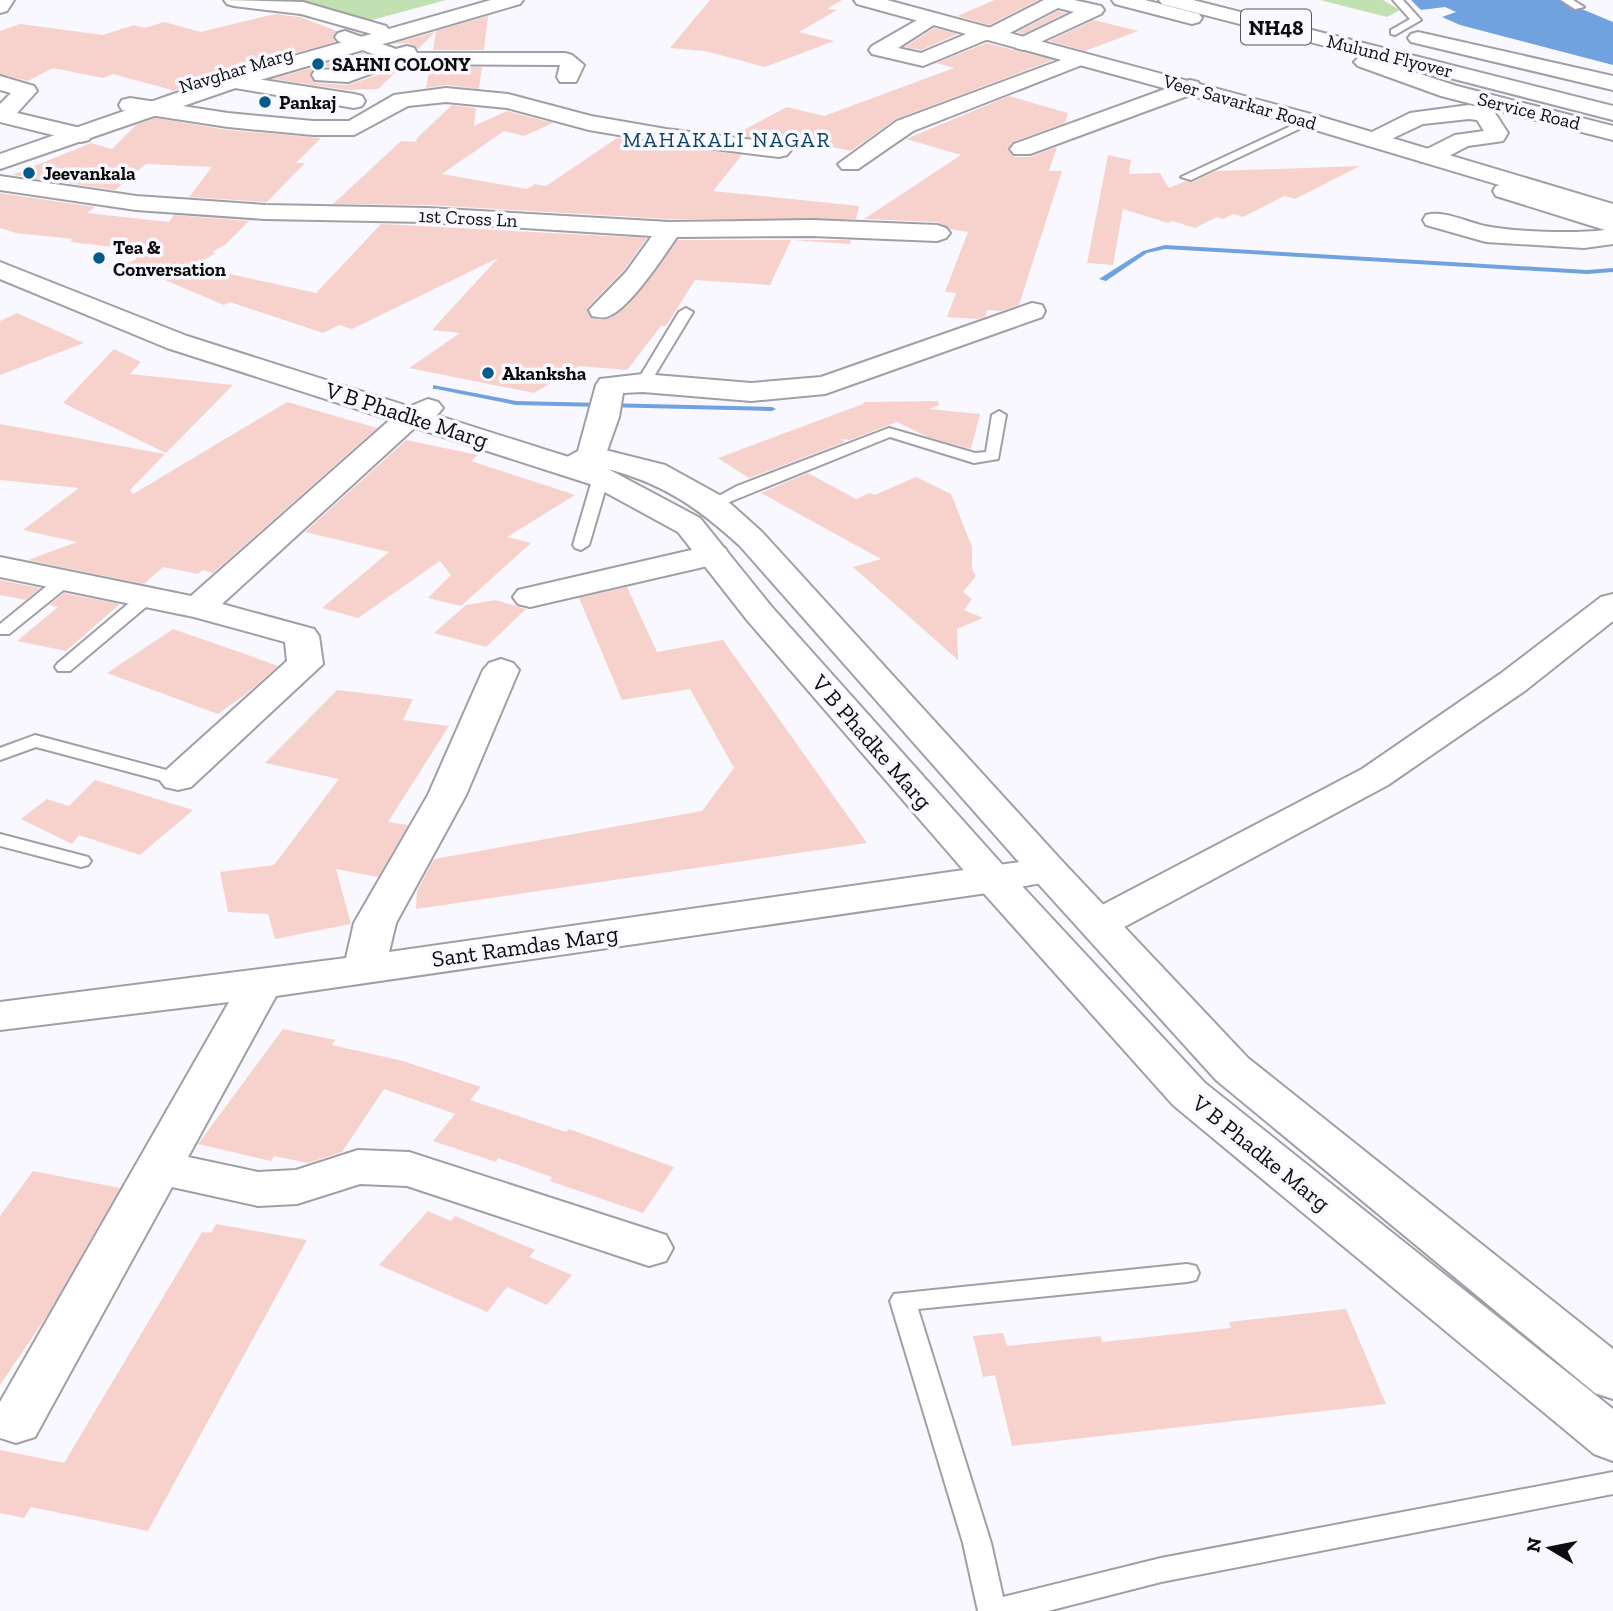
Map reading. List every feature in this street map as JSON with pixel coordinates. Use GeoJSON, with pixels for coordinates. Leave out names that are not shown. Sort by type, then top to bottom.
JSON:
{"type":"FeatureCollection","features":[{"type":"Feature","properties":{"kind":"main road"},"geometry":{"type":"LineString","coordinates":[[0,7],[4,0]]}},
{"type":"Feature","properties":{"kind":"main road"},"geometry":{"type":"LineString","coordinates":[[234,0],[303,8],[368,36],[393,57],[428,60],[565,59],[573,65],[568,77]]}},
{"type":"Feature","properties":{"kind":"main road"},"geometry":{"type":"LineString","coordinates":[[323,75],[348,76],[393,57],[476,0]]}},
{"type":"Feature","properties":{"kind":"main road"},"geometry":{"type":"LineString","coordinates":[[8,154],[141,107],[231,82],[368,36],[440,24],[513,0]]}},
{"type":"Feature","properties":{"kind":"main road","name":"Veer Savarkar Road"},"geometry":{"type":"LineString","coordinates":[[864,0],[930,10],[1023,44],[1310,121],[1429,157],[1569,205]]}},
{"type":"Feature","properties":{"kind":"main road"},"geometry":{"type":"LineString","coordinates":[[930,10],[880,50],[923,60],[1017,0]]}},
{"type":"Feature","properties":{"kind":"main road"},"geometry":{"type":"LineString","coordinates":[[1122,0],[1365,62],[1539,88]]}},
{"type":"Feature","properties":{"kind":"main road","name":"Mulund Flyover"},"geometry":{"type":"LineString","coordinates":[[1169,0],[1539,88]]}},
{"type":"Feature","properties":{"kind":"main road","name":"Mulund Flyover"},"geometry":{"type":"LineString","coordinates":[[1216,0],[1539,88]]}},
{"type":"Feature","properties":{"kind":"main road"},"geometry":{"type":"LineString","coordinates":[[977,28],[1055,2],[1094,10],[1023,44]]}},
{"type":"Feature","properties":{"kind":"main road"},"geometry":{"type":"LineString","coordinates":[[1388,31],[1418,38],[1539,88]]}},
{"type":"Feature","properties":{"kind":"main road","name":"Navghar Marg"},"geometry":{"type":"LineString","coordinates":[[141,107],[239,67],[368,36]]}},
{"type":"Feature","properties":{"kind":"main road","name":"Service Road"},"geometry":{"type":"LineString","coordinates":[[1418,38],[1613,83]]}},
{"type":"Feature","properties":{"kind":"main road"},"geometry":{"type":"LineString","coordinates":[[850,164],[905,125],[1080,59]]}},
{"type":"Feature","properties":{"kind":"main road"},"geometry":{"type":"LineString","coordinates":[[377,96],[408,78],[428,60]]}},
{"type":"Feature","properties":{"kind":"main road","name":"Service Road"},"geometry":{"type":"LineString","coordinates":[[1365,62],[1449,91],[1613,133]]}},
{"type":"Feature","properties":{"kind":"main road"},"geometry":{"type":"LineString","coordinates":[[231,82],[354,101]]}},
{"type":"Feature","properties":{"kind":"main road"},"geometry":{"type":"LineString","coordinates":[[0,83],[26,91],[1,116],[72,132]]}},
{"type":"Feature","properties":{"kind":"main road"},"geometry":{"type":"LineString","coordinates":[[1022,149],[1190,87]]}},
{"type":"Feature","properties":{"kind":"main road","name":"NH48"},"geometry":{"type":"LineString","coordinates":[[1539,88],[1613,99]]}},
{"type":"Feature","properties":{"kind":"main road","name":"NH48"},"geometry":{"type":"LineString","coordinates":[[1539,88],[1613,113]]}},
{"type":"Feature","properties":{"kind":"main road"},"geometry":{"type":"LineString","coordinates":[[141,107],[313,128],[354,128],[402,100],[446,95],[508,101],[589,122],[666,136],[779,150]]}},
{"type":"Feature","properties":{"kind":"main road"},"geometry":{"type":"LineString","coordinates":[[1374,140],[1418,118],[1469,112],[1485,115],[1497,133],[1495,136],[1463,140],[1429,157]]}},
{"type":"Feature","properties":{"kind":"main road","name":"1st Cross Ln"},"geometry":{"type":"LineString","coordinates":[[0,183],[136,202],[265,212],[427,215],[670,230],[800,228],[937,233]]}},
{"type":"Feature","properties":{"kind":"main road"},"geometry":{"type":"LineString","coordinates":[[1569,205],[1613,212]]}},
{"type":"Feature","properties":{"kind":"main road"},"geometry":{"type":"LineString","coordinates":[[1569,205],[1613,224]]}},
{"type":"Feature","properties":{"kind":"main road"},"geometry":{"type":"LineString","coordinates":[[1435,220],[1486,234],[1584,240],[1613,236]]}},
{"type":"Feature","properties":{"kind":"main road"},"geometry":{"type":"LineString","coordinates":[[603,310],[635,278],[670,230]]}},
{"type":"Feature","properties":{"kind":"main road","name":"V B Phadke Marg"},"geometry":{"type":"LineString","coordinates":[[0,251],[419,412]]}},
{"type":"Feature","properties":{"kind":"main road","name":"V B Phadke Marg"},"geometry":{"type":"LineString","coordinates":[[0,270],[177,342],[419,412],[588,467],[689,525],[759,613],[1189,1094],[1613,1439]]}},
{"type":"Feature","properties":{"kind":"main road"},"geometry":{"type":"LineString","coordinates":[[588,467],[607,405],[610,385],[643,383],[751,392],[825,385],[1031,311]]}},
{"type":"Feature","properties":{"kind":"main road"},"geometry":{"type":"LineString","coordinates":[[198,608],[419,412]]}},
{"type":"Feature","properties":{"kind":"main road","name":"V B Phadke Marg"},"geometry":{"type":"LineString","coordinates":[[588,467],[654,472],[712,504],[751,539],[1048,870],[1232,1069],[1613,1378]]}},
{"type":"Feature","properties":{"kind":"main road"},"geometry":{"type":"LineString","coordinates":[[530,597],[713,555]]}},
{"type":"Feature","properties":{"kind":"main road"},"geometry":{"type":"LineString","coordinates":[[0,566],[198,608],[302,636],[305,664],[178,779]]}},
{"type":"Feature","properties":{"kind":"main road"},"geometry":{"type":"LineString","coordinates":[[1098,924],[1375,778],[1513,682],[1613,604]]}},
{"type":"Feature","properties":{"kind":"main road"},"geometry":{"type":"LineString","coordinates":[[365,968],[375,923],[447,795],[501,670]]}},
{"type":"Feature","properties":{"kind":"main road","name":"Sant Ramdas Marg"},"geometry":{"type":"LineString","coordinates":[[0,1016],[261,984],[995,880],[1048,870]]}},
{"type":"Feature","properties":{"kind":"main road"},"geometry":{"type":"LineString","coordinates":[[16,1422],[261,984]]}},
{"type":"Feature","properties":{"kind":"main road"},"geometry":{"type":"LineString","coordinates":[[159,1167],[257,1189],[297,1187],[358,1167],[409,1169],[649,1248]]}},
{"type":"Feature","properties":{"kind":"lane"},"geometry":{"type":"LineString","coordinates":[[1388,31],[1416,20],[1398,0]]}},
{"type":"Feature","properties":{"kind":"lane"},"geometry":{"type":"LineString","coordinates":[[1566,0],[1580,7]]}},
{"type":"Feature","properties":{"kind":"lane"},"geometry":{"type":"LineString","coordinates":[[1187,177],[1310,121]]}},
{"type":"Feature","properties":{"kind":"lane"},"geometry":{"type":"LineString","coordinates":[[643,383],[686,312]]}},
{"type":"Feature","properties":{"kind":"lane"},"geometry":{"type":"LineString","coordinates":[[712,504],[743,489],[889,432],[974,458],[993,456],[999,415]]}},
{"type":"Feature","properties":{"kind":"lane"},"geometry":{"type":"LineString","coordinates":[[581,545],[588,467]]}},
{"type":"Feature","properties":{"kind":"lane"},"geometry":{"type":"LineString","coordinates":[[3,630],[65,580]]}},
{"type":"Feature","properties":{"kind":"lane"},"geometry":{"type":"LineString","coordinates":[[64,667],[147,597]]}},
{"type":"Feature","properties":{"kind":"lane"},"geometry":{"type":"LineString","coordinates":[[0,754],[35,741],[178,779]]}},
{"type":"Feature","properties":{"kind":"lane"},"geometry":{"type":"LineString","coordinates":[[0,840],[81,861]]}},
{"type":"Feature","properties":{"kind":"lane"},"geometry":{"type":"LineString","coordinates":[[992,1611],[977,1543],[903,1301],[1187,1273]]}},
{"type":"Feature","properties":{"kind":"lane"},"geometry":{"type":"LineString","coordinates":[[999,1611],[1161,1570],[1613,1483]]}},
{"type":"Feature","properties":{"kind":"green space"},"geometry":{"type":"Polygon","coordinates":[[[258,0],[446,0],[350,26],[258,0]]]}},
{"type":"Feature","properties":{"kind":"green space"},"geometry":{"type":"Polygon","coordinates":[[[1320,0],[1383,0],[1400,10],[1387,17],[1320,0]]]}},
{"type":"Feature","properties":{"kind":"water"},"geometry":{"type":"Polygon","coordinates":[[[1411,0],[1560,0],[1613,22],[1613,65],[1460,25],[1442,17],[1456,12],[1445,7],[1421,10],[1411,0]]]}},
{"type":"Feature","properties":{"kind":"building"},"geometry":{"type":"Polygon","coordinates":[[[710,0],[842,0],[827,9],[837,10],[799,32],[834,41],[765,67],[705,51],[670,48],[710,0]]]}},
{"type":"Feature","properties":{"kind":"building"},"geometry":{"type":"Polygon","coordinates":[[[995,0],[1038,0],[989,25],[957,16],[995,0]]]}},
{"type":"Feature","properties":{"kind":"building"},"geometry":{"type":"Polygon","coordinates":[[[1058,11],[1066,13],[1023,34],[1017,32],[1058,11]]]}},
{"type":"Feature","properties":{"kind":"building"},"geometry":{"type":"Polygon","coordinates":[[[275,14],[300,17],[337,31],[332,37],[335,42],[223,73],[170,92],[172,90],[113,74],[103,78],[53,68],[28,81],[0,74],[0,31],[20,24],[103,35],[134,25],[145,28],[164,22],[201,32],[275,14]]]}},
{"type":"Feature","properties":{"kind":"building"},"geometry":{"type":"Polygon","coordinates":[[[488,16],[484,50],[433,50],[436,31],[488,16]]]}},
{"type":"Feature","properties":{"kind":"building"},"geometry":{"type":"Polygon","coordinates":[[[1094,20],[1138,31],[1085,51],[1049,41],[1094,20]]]}},
{"type":"Feature","properties":{"kind":"building"},"geometry":{"type":"Polygon","coordinates":[[[934,28],[958,34],[921,50],[905,47],[934,28]]]}},
{"type":"Feature","properties":{"kind":"building"},"geometry":{"type":"Polygon","coordinates":[[[435,32],[418,49],[408,43],[391,44],[435,32]]]}},
{"type":"Feature","properties":{"kind":"building"},"geometry":{"type":"Polygon","coordinates":[[[987,43],[1053,60],[896,119],[851,151],[762,132],[757,138],[734,135],[787,107],[824,116],[954,68],[936,63],[987,43]]]}},
{"type":"Feature","properties":{"kind":"building"},"geometry":{"type":"Polygon","coordinates":[[[362,53],[371,56],[344,66],[315,67],[310,76],[315,83],[348,85],[401,67],[378,89],[347,90],[273,79],[362,53]]]}},
{"type":"Feature","properties":{"kind":"building"},"geometry":{"type":"Polygon","coordinates":[[[430,67],[482,67],[479,89],[446,85],[426,88],[430,67]]]}},
{"type":"Feature","properties":{"kind":"building"},"geometry":{"type":"Polygon","coordinates":[[[1009,96],[1068,113],[1065,123],[1013,142],[1007,149],[1014,157],[1030,157],[1057,147],[1049,171],[1062,171],[1019,305],[1001,311],[987,310],[985,317],[978,319],[947,317],[956,293],[945,292],[968,232],[950,229],[937,222],[864,219],[961,155],[906,139],[1009,96]]]}},
{"type":"Feature","properties":{"kind":"building"},"geometry":{"type":"Polygon","coordinates":[[[452,105],[476,108],[474,126],[507,111],[553,123],[524,136],[504,131],[442,174],[527,189],[535,184],[546,186],[617,138],[742,155],[713,191],[859,206],[856,219],[670,219],[427,205],[333,204],[401,141],[416,142],[452,105]]]}},
{"type":"Feature","properties":{"kind":"building"},"geometry":{"type":"Polygon","coordinates":[[[155,118],[228,130],[321,138],[296,163],[305,163],[267,202],[189,197],[212,167],[146,164],[115,190],[12,175],[91,143],[112,149],[136,125],[155,118]]]}},
{"type":"Feature","properties":{"kind":"building"},"geometry":{"type":"Polygon","coordinates":[[[1108,155],[1131,160],[1129,174],[1160,173],[1169,188],[1186,181],[1192,182],[1216,171],[1360,166],[1295,199],[1284,196],[1243,217],[1233,214],[1223,219],[1217,217],[1195,228],[1123,209],[1113,265],[1087,263],[1108,155]]]}},
{"type":"Feature","properties":{"kind":"building"},"geometry":{"type":"Polygon","coordinates":[[[0,193],[95,207],[87,213],[169,222],[174,215],[249,221],[226,244],[212,252],[216,253],[194,266],[316,293],[381,224],[647,238],[624,270],[587,308],[590,317],[600,320],[610,318],[628,305],[678,240],[791,240],[770,285],[695,280],[666,326],[661,326],[627,370],[579,366],[534,393],[409,368],[460,333],[432,330],[498,258],[352,329],[339,325],[323,333],[230,302],[224,305],[160,278],[117,269],[136,259],[137,253],[150,251],[70,242],[73,239],[16,233],[0,228],[0,193]]]}},
{"type":"Feature","properties":{"kind":"building"},"geometry":{"type":"Polygon","coordinates":[[[791,240],[851,240],[850,244],[791,240]]]}},
{"type":"Feature","properties":{"kind":"building"},"geometry":{"type":"Polygon","coordinates":[[[17,313],[84,343],[0,375],[0,321],[17,313]]]}},
{"type":"Feature","properties":{"kind":"building"},"geometry":{"type":"Polygon","coordinates":[[[114,349],[141,362],[130,374],[233,385],[166,453],[63,403],[114,349]]]}},
{"type":"Feature","properties":{"kind":"building"},"geometry":{"type":"Polygon","coordinates":[[[938,401],[939,405],[929,409],[980,414],[971,449],[928,437],[897,422],[850,440],[840,439],[845,442],[749,478],[718,458],[864,402],[938,401]]]}},
{"type":"Feature","properties":{"kind":"building"},"geometry":{"type":"Polygon","coordinates":[[[287,402],[377,428],[213,573],[203,570],[198,574],[163,567],[144,584],[28,560],[77,542],[23,530],[79,488],[0,480],[0,424],[165,454],[130,490],[133,494],[287,402]]]}},
{"type":"Feature","properties":{"kind":"building"},"geometry":{"type":"Polygon","coordinates":[[[406,440],[478,455],[471,461],[575,495],[507,537],[531,543],[461,606],[428,598],[451,575],[440,561],[358,618],[322,608],[389,552],[305,532],[406,440]]]}},
{"type":"Feature","properties":{"kind":"building"},"geometry":{"type":"Polygon","coordinates":[[[808,473],[856,499],[870,493],[875,495],[916,477],[951,494],[972,547],[972,569],[976,576],[963,592],[972,599],[964,610],[983,618],[957,629],[958,660],[853,567],[881,559],[761,493],[808,473]]]}},
{"type":"Feature","properties":{"kind":"building"},"geometry":{"type":"Polygon","coordinates":[[[0,580],[40,588],[26,600],[0,595],[0,580]]]}},
{"type":"Feature","properties":{"kind":"building"},"geometry":{"type":"Polygon","coordinates":[[[627,587],[657,652],[723,640],[867,843],[416,909],[417,891],[434,859],[702,811],[734,768],[690,689],[622,700],[579,598],[627,587]]]}},
{"type":"Feature","properties":{"kind":"building"},"geometry":{"type":"Polygon","coordinates":[[[64,593],[120,604],[66,651],[17,641],[58,607],[49,605],[64,593]]]}},
{"type":"Feature","properties":{"kind":"building"},"geometry":{"type":"Polygon","coordinates":[[[495,600],[526,609],[486,647],[434,633],[466,605],[495,600]]]}},
{"type":"Feature","properties":{"kind":"building"},"geometry":{"type":"Polygon","coordinates":[[[173,629],[278,666],[218,714],[107,673],[173,629]]]}},
{"type":"Feature","properties":{"kind":"building"},"geometry":{"type":"Polygon","coordinates":[[[337,690],[413,699],[403,720],[449,726],[388,822],[408,825],[378,877],[336,869],[351,924],[275,939],[268,914],[228,912],[220,872],[274,865],[339,779],[265,763],[337,690]]]}},
{"type":"Feature","properties":{"kind":"building"},"geometry":{"type":"Polygon","coordinates":[[[95,780],[193,810],[140,855],[79,835],[72,844],[21,819],[47,799],[69,806],[95,780]]]}},
{"type":"Feature","properties":{"kind":"building"},"geometry":{"type":"Polygon","coordinates":[[[283,1029],[335,1040],[332,1045],[403,1061],[481,1087],[470,1100],[566,1132],[569,1129],[674,1167],[643,1213],[550,1181],[552,1177],[498,1158],[496,1162],[433,1141],[455,1114],[384,1089],[342,1152],[308,1163],[274,1156],[271,1161],[198,1144],[283,1029]]]}},
{"type":"Feature","properties":{"kind":"building"},"geometry":{"type":"Polygon","coordinates":[[[33,1171],[120,1188],[48,1314],[0,1385],[0,1216],[33,1171]]]}},
{"type":"Feature","properties":{"kind":"building"},"geometry":{"type":"Polygon","coordinates":[[[428,1211],[451,1221],[455,1216],[535,1250],[529,1257],[572,1275],[547,1305],[507,1287],[487,1312],[379,1265],[428,1211]]]}},
{"type":"Feature","properties":{"kind":"building"},"geometry":{"type":"Polygon","coordinates":[[[216,1224],[307,1240],[148,1531],[31,1507],[24,1518],[0,1513],[0,1450],[64,1463],[202,1232],[211,1233],[216,1224]]]}},
{"type":"Feature","properties":{"kind":"building"},"geometry":{"type":"Polygon","coordinates":[[[1346,1309],[1386,1404],[1012,1446],[995,1375],[983,1377],[973,1336],[1003,1333],[1007,1346],[1101,1336],[1102,1342],[1231,1328],[1229,1322],[1346,1309]]]}},
{"type":"Feature","properties":{"kind":"waterway"},"geometry":{"type":"LineString","coordinates":[[1103,279],[1145,252],[1165,247],[1587,272],[1613,270]]}},
{"type":"Feature","properties":{"kind":"waterway"},"geometry":{"type":"LineString","coordinates":[[436,387],[516,403],[772,409]]}},
{"type":"Feature","properties":{"kind":"place","name":"SAHNI COLONY"},"geometry":{"type":"Point","coordinates":[318,64]}},
{"type":"Feature","properties":{"kind":"place","name":"Pankaj"},"geometry":{"type":"Point","coordinates":[265,102]}},
{"type":"Feature","properties":{"kind":"place","name":"Jeevankala"},"geometry":{"type":"Point","coordinates":[29,173]}},
{"type":"Feature","properties":{"kind":"place","name":"Tea & Conversation"},"geometry":{"type":"Point","coordinates":[99,258]}},
{"type":"Feature","properties":{"kind":"place","name":"Akanksha"},"geometry":{"type":"Point","coordinates":[488,373]}},
{"type":"Feature","properties":{"kind":"district","name":"MAHAKALI NAGAR"},"geometry":{"type":"Point","coordinates":[727,139]}}]}
